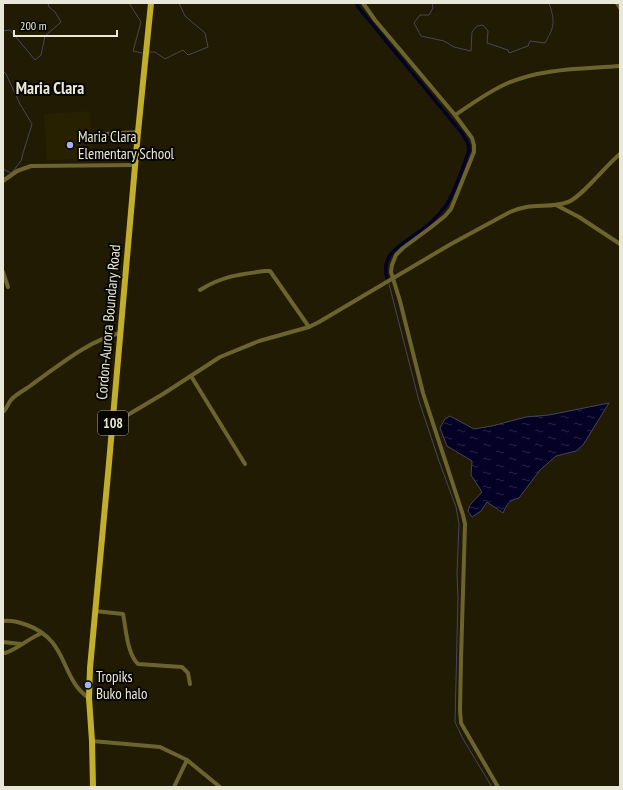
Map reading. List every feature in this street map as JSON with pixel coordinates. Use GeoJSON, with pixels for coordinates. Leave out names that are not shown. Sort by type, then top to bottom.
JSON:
{"type":"FeatureCollection","features":[{"type":"Feature","properties":{"kind":"main road","name":"Cordon-Aurora Boundary Road"},"geometry":{"type":"LineString","coordinates":[[93,787],[89,698],[90,668],[151,3]]}},
{"type":"Feature","properties":{"kind":"street"},"geometry":{"type":"LineString","coordinates":[[363,3],[375,20],[455,115],[472,138],[474,146],[474,152],[451,208],[445,216],[396,255],[392,265],[392,279],[400,301],[425,400],[463,515],[461,723],[498,787]]}},
{"type":"Feature","properties":{"kind":"street"},"geometry":{"type":"LineString","coordinates":[[617,3],[620,8]]}},
{"type":"Feature","properties":{"kind":"street"},"geometry":{"type":"LineString","coordinates":[[455,115],[484,95],[525,77],[545,72],[620,66]]}},
{"type":"Feature","properties":{"kind":"street"},"geometry":{"type":"LineString","coordinates":[[87,135],[138,132]]}},
{"type":"Feature","properties":{"kind":"street"},"geometry":{"type":"LineString","coordinates":[[113,418],[129,414],[192,376],[220,357],[259,341],[309,327],[319,322],[451,244],[514,210],[527,206],[563,204],[570,202],[578,196],[620,154]]}},
{"type":"Feature","properties":{"kind":"street"},"geometry":{"type":"LineString","coordinates":[[3,180],[17,171],[31,166],[135,165]]}},
{"type":"Feature","properties":{"kind":"street"},"geometry":{"type":"LineString","coordinates":[[554,204],[579,217],[620,244]]}},
{"type":"Feature","properties":{"kind":"street"},"geometry":{"type":"LineString","coordinates":[[200,290],[226,277],[270,271],[309,327]]}},
{"type":"Feature","properties":{"kind":"street"},"geometry":{"type":"LineString","coordinates":[[3,272],[8,287]]}},
{"type":"Feature","properties":{"kind":"street"},"geometry":{"type":"LineString","coordinates":[[3,412],[13,398],[58,365],[100,339],[120,333]]}},
{"type":"Feature","properties":{"kind":"street"},"geometry":{"type":"LineString","coordinates":[[192,376],[245,464]]}},
{"type":"Feature","properties":{"kind":"street"},"geometry":{"type":"LineString","coordinates":[[95,611],[123,614],[128,644],[133,660],[138,664],[182,667],[188,673],[190,684]]}},
{"type":"Feature","properties":{"kind":"street"},"geometry":{"type":"LineString","coordinates":[[3,621],[11,620],[34,628],[49,638],[79,690],[89,698]]}},
{"type":"Feature","properties":{"kind":"street"},"geometry":{"type":"LineString","coordinates":[[5,653],[11,651],[32,637],[42,633]]}},
{"type":"Feature","properties":{"kind":"street"},"geometry":{"type":"LineString","coordinates":[[3,642],[22,644]]}},
{"type":"Feature","properties":{"kind":"street"},"geometry":{"type":"LineString","coordinates":[[92,741],[160,747],[187,760],[220,787]]}},
{"type":"Feature","properties":{"kind":"street"},"geometry":{"type":"LineString","coordinates":[[174,787],[187,760]]}},
{"type":"Feature","properties":{"kind":"shaded area","name":"Maria Clara Elementary School"},"geometry":{"type":"Polygon","coordinates":[[[90,111],[94,157],[47,161],[44,114],[90,111]]]}},
{"type":"Feature","properties":{"kind":"water"},"geometry":{"type":"Polygon","coordinates":[[[609,403],[583,445],[576,451],[556,456],[540,470],[519,498],[509,503],[503,513],[487,502],[481,511],[472,517],[468,511],[470,505],[482,492],[471,475],[472,461],[447,446],[440,428],[445,419],[450,416],[474,429],[526,417],[549,415],[609,403]]]}},
{"type":"Feature","properties":{"kind":"waterway"},"geometry":{"type":"LineString","coordinates":[[3,31],[10,30],[35,60],[41,55],[45,36],[61,22],[55,12],[48,6],[49,3]]}},
{"type":"Feature","properties":{"kind":"waterway"},"geometry":{"type":"LineString","coordinates":[[129,3],[141,22],[133,51],[142,53]]}},
{"type":"Feature","properties":{"kind":"waterway"},"geometry":{"type":"LineString","coordinates":[[148,52],[155,52],[165,59],[183,50],[188,55],[208,47],[205,33],[185,16],[179,3]]}},
{"type":"Feature","properties":{"kind":"waterway"},"geometry":{"type":"LineString","coordinates":[[357,3],[358,7],[462,133],[468,143],[469,150],[448,202],[430,223],[394,250],[387,262],[387,278]]}},
{"type":"Feature","properties":{"kind":"waterway"},"geometry":{"type":"LineString","coordinates":[[432,3],[433,8],[429,15],[420,15],[414,23],[421,36],[444,41],[454,47],[471,51],[472,32],[477,26],[483,25],[488,31],[487,43],[508,50],[509,53],[528,46],[530,41],[545,43],[551,32],[553,23],[549,3]]}},
{"type":"Feature","properties":{"kind":"waterway"},"geometry":{"type":"LineString","coordinates":[[3,71],[32,124],[21,161],[13,171]]}},
{"type":"Feature","properties":{"kind":"waterway"},"geometry":{"type":"LineString","coordinates":[[3,169],[11,173]]}},
{"type":"Feature","properties":{"kind":"waterway"},"geometry":{"type":"LineString","coordinates":[[389,284],[419,401],[456,507],[459,524],[455,722],[463,739],[492,787]]}},
{"type":"Feature","properties":{"kind":"place","name":"Maria Clara Elementary School"},"geometry":{"type":"Point","coordinates":[70,145]}},
{"type":"Feature","properties":{"kind":"place","name":"Tropiks Buko halo"},"geometry":{"type":"Point","coordinates":[88,685]}},
{"type":"Feature","properties":{"kind":"district","name":"Maria Clara"},"geometry":{"type":"Point","coordinates":[50,88]}}]}
